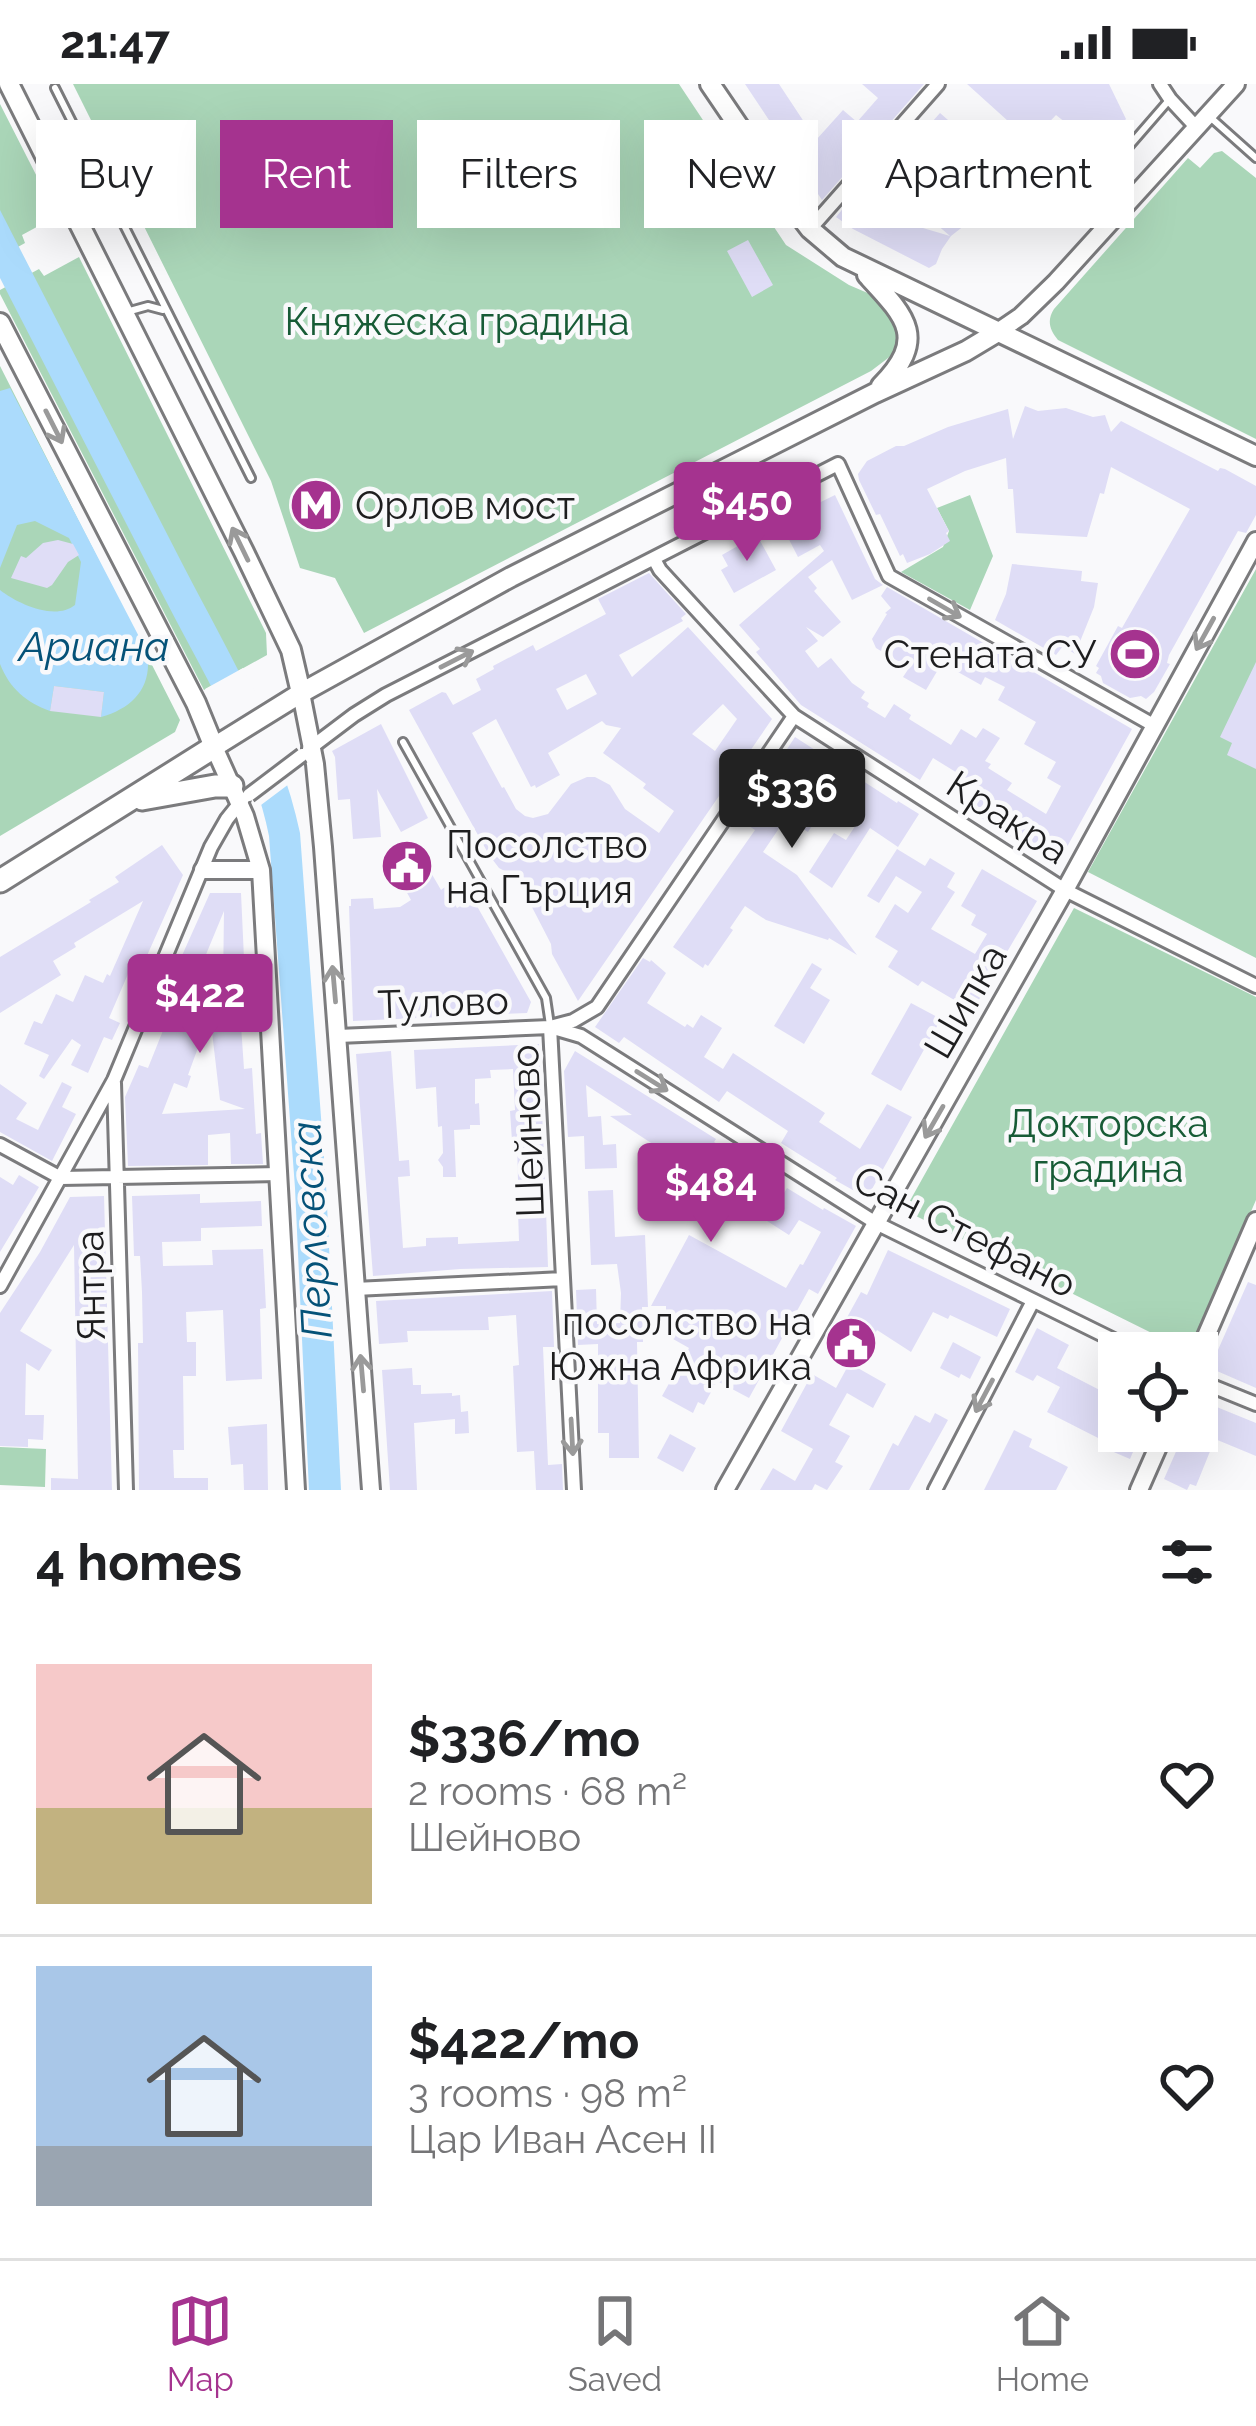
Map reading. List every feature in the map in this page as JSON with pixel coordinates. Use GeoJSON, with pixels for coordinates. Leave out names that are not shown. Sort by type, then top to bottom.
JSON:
{"type":"FeatureCollection","features":[{"type":"Feature","properties":{"kind":"highway"},"geometry":{"type":"LineString","coordinates":[[0,881],[220,743]]}},
{"type":"Feature","properties":{"kind":"highway"},"geometry":{"type":"LineString","coordinates":[[129,802],[215,786],[240,794]]}},
{"type":"Feature","properties":{"kind":"main road"},"geometry":{"type":"LineString","coordinates":[[9,84],[290,650],[293,698],[307,751],[338,1036],[371,1490]]}},
{"type":"Feature","properties":{"kind":"main road"},"geometry":{"type":"LineString","coordinates":[[710,84],[825,244],[860,267],[1256,457]]}},
{"type":"Feature","properties":{"kind":"main road"},"geometry":{"type":"LineString","coordinates":[[220,743],[511,578],[996,333],[1056,282],[1236,84]]}},
{"type":"Feature","properties":{"kind":"main road"},"geometry":{"type":"LineString","coordinates":[[860,267],[900,312],[909,334],[905,356],[875,392]]}},
{"type":"Feature","properties":{"kind":"main road"},"geometry":{"type":"LineString","coordinates":[[0,323],[220,743],[254,843],[260,870],[296,1490]]}},
{"type":"Feature","properties":{"kind":"main road","name":"Шипка"},"geometry":{"type":"LineString","coordinates":[[725,1490],[1065,890],[1256,541]]}},
{"type":"Feature","properties":{"kind":"main road"},"geometry":{"type":"LineString","coordinates":[[203,870],[260,870]]}},
{"type":"Feature","properties":{"kind":"main road"},"geometry":{"type":"LineString","coordinates":[[1208,1332],[1256,1221]]}},
{"type":"Feature","properties":{"kind":"main road"},"geometry":{"type":"LineString","coordinates":[[1139,1490],[1156,1452]]}},
{"type":"Feature","properties":{"kind":"street"},"geometry":{"type":"LineString","coordinates":[[810,229],[938,84]]}},
{"type":"Feature","properties":{"kind":"street"},"geometry":{"type":"LineString","coordinates":[[1160,84],[1174,103],[1202,121]]}},
{"type":"Feature","properties":{"kind":"street"},"geometry":{"type":"LineString","coordinates":[[0,1286],[114,1080],[212,847],[240,794],[386,695],[838,464],[889,576],[1155,726]]}},
{"type":"Feature","properties":{"kind":"street","name":"Кракра"},"geometry":{"type":"LineString","coordinates":[[654,559],[794,716],[1065,890],[1256,986]]}},
{"type":"Feature","properties":{"kind":"street","name":"Шейново"},"geometry":{"type":"LineString","coordinates":[[574,1490],[550,1027],[573,1022],[597,1006],[794,716]]}},
{"type":"Feature","properties":{"kind":"street","name":"Тулово"},"geometry":{"type":"LineString","coordinates":[[338,1036],[550,1027]]}},
{"type":"Feature","properties":{"kind":"street","name":"Сан Стефано"},"geometry":{"type":"LineString","coordinates":[[550,1027],[581,1036],[876,1223],[1098,1332]]}},
{"type":"Feature","properties":{"kind":"street","name":"Янтра"},"geometry":{"type":"LineString","coordinates":[[114,1080],[126,1490]]}},
{"type":"Feature","properties":{"kind":"street"},"geometry":{"type":"LineString","coordinates":[[0,1145],[61,1178],[279,1174]]}},
{"type":"Feature","properties":{"kind":"street"},"geometry":{"type":"LineString","coordinates":[[356,1289],[563,1279]]}},
{"type":"Feature","properties":{"kind":"street"},"geometry":{"type":"LineString","coordinates":[[934,1490],[1033,1301]]}},
{"type":"Feature","properties":{"kind":"street"},"geometry":{"type":"LineString","coordinates":[[1218,1389],[1256,1404]]}},
{"type":"Feature","properties":{"kind":"lane"},"geometry":{"type":"LineString","coordinates":[[55,88],[251,478]]}},
{"type":"Feature","properties":{"kind":"lane"},"geometry":{"type":"LineString","coordinates":[[1134,146],[1174,103]]}},
{"type":"Feature","properties":{"kind":"lane"},"geometry":{"type":"LineString","coordinates":[[1202,121],[1256,158]]}},
{"type":"Feature","properties":{"kind":"lane"},"geometry":{"type":"LineString","coordinates":[[124,313],[148,306],[166,312]]}},
{"type":"Feature","properties":{"kind":"lane"},"geometry":{"type":"LineString","coordinates":[[403,742],[546,998],[550,1027]]}},
{"type":"Feature","properties":{"kind":"green space","name":"Княжеска градина"},"geometry":{"type":"Polygon","coordinates":[[[73,84],[679,84],[703,120],[644,120],[644,228],[775,228],[786,245],[877,297],[902,329],[896,352],[871,371],[364,633],[335,578],[300,568],[271,481],[145,228],[196,228],[196,120],[91,120],[73,84]]]}},
{"type":"Feature","properties":{"kind":"green space"},"geometry":{"type":"Polygon","coordinates":[[[0,104],[36,175],[36,227],[22,235],[25,243],[0,257],[0,104]]]}},
{"type":"Feature","properties":{"kind":"green space"},"geometry":{"type":"Polygon","coordinates":[[[1222,151],[1256,178],[1256,439],[1058,340],[1050,324],[1054,309],[1126,228],[1134,228],[1134,219],[1188,158],[1200,168],[1222,151]]]}},
{"type":"Feature","properties":{"kind":"green space"},"geometry":{"type":"Polygon","coordinates":[[[79,257],[266,633],[267,655],[204,690],[0,294],[39,269],[44,276],[79,257]]]}},
{"type":"Feature","properties":{"kind":"green space"},"geometry":{"type":"Polygon","coordinates":[[[0,366],[180,720],[175,732],[0,836],[0,366]]]}},
{"type":"Feature","properties":{"kind":"green space"},"geometry":{"type":"Polygon","coordinates":[[[970,495],[993,556],[970,610],[901,572],[943,547],[949,531],[937,508],[970,495]]]}},
{"type":"Feature","properties":{"kind":"green space"},"geometry":{"type":"Polygon","coordinates":[[[1256,569],[1256,958],[1088,872],[1256,569]]]}},
{"type":"Feature","properties":{"kind":"green space","name":"Докторска градина"},"geometry":{"type":"Polygon","coordinates":[[[1074,908],[1256,997],[1256,1200],[1199,1332],[1150,1332],[910,1213],[907,1206],[1074,908]]]}},
{"type":"Feature","properties":{"kind":"green space"},"geometry":{"type":"Polygon","coordinates":[[[0,1447],[46,1449],[45,1487],[0,1485],[0,1447]]]}},
{"type":"Feature","properties":{"kind":"water","name":"Перловска"},"geometry":{"type":"Polygon","coordinates":[[[0,210],[251,696],[291,798],[300,833],[326,1185],[341,1490],[309,1490],[295,1188],[269,836],[261,805],[225,714],[0,278],[0,210]]]}},
{"type":"Feature","properties":{"kind":"water","name":"Ариана"},"geometry":{"type":"Polygon","coordinates":[[[10,388],[147,652],[144,686],[123,708],[101,717],[104,692],[54,686],[50,711],[20,694],[0,664],[0,590],[37,609],[67,610],[75,605],[81,562],[69,538],[35,521],[17,525],[0,568],[0,391],[10,388]]]}},
{"type":"Feature","properties":{"kind":"pier"},"geometry":{"type":"Polygon","coordinates":[[[243,668],[293,781],[257,808],[205,689],[243,668]]]}},
{"type":"Feature","properties":{"kind":"building"},"geometry":{"type":"Polygon","coordinates":[[[745,84],[779,84],[803,120],[769,120],[745,84]]]}},
{"type":"Feature","properties":{"kind":"building"},"geometry":{"type":"Polygon","coordinates":[[[862,84],[924,84],[892,120],[859,120],[878,98],[862,84]]]}},
{"type":"Feature","properties":{"kind":"building"},"geometry":{"type":"Polygon","coordinates":[[[967,84],[1109,84],[1126,119],[1062,120],[1056,115],[1051,120],[1007,120],[967,84]]]}},
{"type":"Feature","properties":{"kind":"building"},"geometry":{"type":"Polygon","coordinates":[[[843,110],[855,120],[842,120],[842,177],[822,200],[818,194],[818,138],[843,110]]]}},
{"type":"Feature","properties":{"kind":"building"},"geometry":{"type":"Polygon","coordinates":[[[923,228],[950,236],[941,228],[961,228],[929,268],[853,229],[923,228]]]}},
{"type":"Feature","properties":{"kind":"building"},"geometry":{"type":"Polygon","coordinates":[[[748,240],[773,285],[752,297],[727,251],[748,240]]]}},
{"type":"Feature","properties":{"kind":"building"},"geometry":{"type":"Polygon","coordinates":[[[1025,406],[1105,415],[1111,432],[1121,421],[1256,486],[1256,515],[1246,533],[1238,531],[1169,655],[1170,664],[1146,699],[1130,698],[1103,683],[1096,666],[1190,509],[1111,467],[1087,537],[1016,533],[1006,458],[927,489],[950,541],[907,563],[859,480],[867,461],[896,446],[1008,409],[1013,439],[1025,406]]]}},
{"type":"Feature","properties":{"kind":"building"},"geometry":{"type":"Polygon","coordinates":[[[835,495],[875,579],[883,585],[852,600],[832,560],[808,577],[841,622],[823,637],[806,627],[818,641],[805,651],[818,668],[831,658],[865,692],[861,698],[869,703],[867,707],[885,718],[894,704],[951,745],[961,729],[976,738],[983,728],[1000,738],[985,761],[991,764],[988,768],[1012,783],[1007,790],[1046,814],[1061,786],[1047,778],[1056,762],[1024,744],[1036,722],[998,700],[1005,687],[985,677],[981,685],[942,663],[926,690],[903,677],[909,668],[876,648],[872,639],[891,608],[881,596],[887,587],[1132,729],[1057,865],[972,812],[985,790],[933,758],[920,780],[801,705],[739,625],[824,551],[820,545],[798,557],[780,522],[835,495]]]}},
{"type":"Feature","properties":{"kind":"building"},"geometry":{"type":"Polygon","coordinates":[[[757,535],[776,570],[734,593],[721,570],[728,566],[722,555],[757,535]]]}},
{"type":"Feature","properties":{"kind":"building"},"geometry":{"type":"Polygon","coordinates":[[[43,543],[73,544],[79,555],[52,585],[47,588],[11,578],[21,556],[26,558],[43,543]]]}},
{"type":"Feature","properties":{"kind":"building"},"geometry":{"type":"Polygon","coordinates":[[[1012,564],[1082,571],[1081,581],[1098,583],[1075,654],[1063,646],[1056,655],[995,620],[1012,564]]]}},
{"type":"Feature","properties":{"kind":"building"},"geometry":{"type":"Polygon","coordinates":[[[649,573],[686,614],[683,621],[619,655],[632,677],[688,627],[772,719],[578,1001],[517,878],[499,868],[489,855],[409,710],[442,692],[453,705],[481,690],[476,679],[493,666],[533,645],[536,651],[606,614],[598,599],[649,573]],[[586,674],[556,689],[567,710],[597,694],[586,674]],[[723,704],[692,734],[715,751],[737,719],[723,704]],[[496,719],[472,733],[502,788],[525,816],[548,814],[571,784],[587,777],[610,785],[625,809],[659,833],[674,811],[603,753],[621,728],[602,721],[548,753],[560,775],[536,788],[531,787],[496,719]]]}},
{"type":"Feature","properties":{"kind":"building"},"geometry":{"type":"Polygon","coordinates":[[[1256,662],[1256,769],[1227,755],[1232,743],[1220,737],[1256,662]]]}},
{"type":"Feature","properties":{"kind":"building"},"geometry":{"type":"Polygon","coordinates":[[[54,686],[104,692],[101,717],[50,711],[54,686]]]}},
{"type":"Feature","properties":{"kind":"building"},"geometry":{"type":"Polygon","coordinates":[[[381,724],[428,818],[401,832],[377,789],[381,837],[353,839],[350,799],[338,800],[332,751],[381,724]]]}},
{"type":"Feature","properties":{"kind":"building"},"geometry":{"type":"Polygon","coordinates":[[[795,737],[919,814],[898,847],[870,828],[832,888],[809,872],[834,833],[846,840],[859,820],[828,801],[808,832],[786,818],[763,852],[797,875],[857,955],[829,938],[766,920],[745,906],[703,968],[673,947],[755,830],[740,820],[795,737]]]}},
{"type":"Feature","properties":{"kind":"building"},"geometry":{"type":"Polygon","coordinates":[[[162,845],[183,875],[137,978],[128,974],[109,1018],[120,1023],[112,1040],[104,1037],[88,1073],[71,1065],[81,1045],[72,1039],[44,1079],[39,1076],[49,1055],[24,1044],[34,1021],[42,1024],[56,994],[73,1002],[85,975],[103,983],[110,976],[143,901],[74,943],[76,947],[53,961],[61,975],[0,1013],[0,957],[91,902],[119,882],[115,877],[162,845]]]}},
{"type":"Feature","properties":{"kind":"building"},"geometry":{"type":"Polygon","coordinates":[[[897,849],[925,866],[930,858],[955,873],[947,887],[955,892],[931,929],[975,954],[987,934],[971,925],[976,915],[961,906],[982,869],[1037,901],[970,1015],[922,981],[918,986],[888,967],[898,951],[875,937],[895,904],[908,913],[922,892],[896,876],[879,903],[867,896],[897,849]]]}},
{"type":"Feature","properties":{"kind":"building"},"geometry":{"type":"Polygon","coordinates":[[[426,864],[457,908],[473,899],[531,1002],[527,1013],[353,1021],[351,899],[373,898],[374,909],[400,907],[411,900],[404,876],[426,864]]]}},
{"type":"Feature","properties":{"kind":"building"},"geometry":{"type":"Polygon","coordinates":[[[210,893],[241,893],[247,1024],[241,1025],[244,1069],[252,1068],[263,1164],[231,1164],[230,1133],[208,1135],[208,1165],[128,1166],[125,1097],[139,1065],[148,1068],[166,1029],[187,963],[180,960],[210,893]],[[224,911],[195,981],[223,986],[224,911]],[[210,1015],[187,1088],[174,1083],[162,1114],[245,1109],[220,1100],[210,1015]]]}},
{"type":"Feature","properties":{"kind":"building"},"geometry":{"type":"Polygon","coordinates":[[[643,958],[666,973],[647,1003],[685,1027],[693,1028],[701,1015],[722,1028],[704,1057],[723,1069],[733,1053],[825,1113],[819,1122],[860,1149],[887,1104],[912,1117],[867,1198],[781,1143],[788,1131],[727,1091],[719,1102],[624,1037],[619,1043],[595,1027],[643,958]]]}},
{"type":"Feature","properties":{"kind":"building"},"geometry":{"type":"Polygon","coordinates":[[[812,963],[822,969],[810,988],[830,1000],[804,1044],[774,1026],[812,963]]]}},
{"type":"Feature","properties":{"kind":"building"},"geometry":{"type":"Polygon","coordinates":[[[911,1003],[941,1019],[901,1091],[871,1074],[911,1003]]]}},
{"type":"Feature","properties":{"kind":"building"},"geometry":{"type":"Polygon","coordinates":[[[539,1044],[545,1180],[518,1181],[517,1140],[512,1141],[510,1111],[515,1110],[513,1069],[490,1070],[491,1078],[475,1079],[480,1125],[454,1130],[456,1177],[443,1177],[438,1160],[443,1153],[436,1087],[416,1089],[414,1050],[539,1044]]]}},
{"type":"Feature","properties":{"kind":"building"},"geometry":{"type":"Polygon","coordinates":[[[391,1051],[399,1161],[409,1160],[410,1176],[398,1177],[403,1248],[426,1246],[426,1238],[458,1237],[458,1244],[519,1241],[518,1211],[546,1210],[548,1267],[373,1276],[356,1054],[391,1051]]]}},
{"type":"Feature","properties":{"kind":"building"},"geometry":{"type":"Polygon","coordinates":[[[575,1051],[716,1139],[748,1163],[745,1168],[784,1193],[787,1188],[856,1226],[818,1294],[809,1289],[749,1398],[717,1381],[704,1405],[698,1402],[693,1413],[662,1396],[689,1348],[666,1335],[666,1306],[651,1306],[689,1235],[786,1288],[821,1232],[799,1220],[789,1235],[691,1172],[691,1167],[668,1167],[674,1158],[610,1116],[632,1115],[586,1085],[588,1117],[601,1116],[603,1145],[616,1144],[617,1168],[585,1169],[584,1136],[568,1137],[564,1071],[575,1051]]]}},
{"type":"Feature","properties":{"kind":"building"},"geometry":{"type":"Polygon","coordinates":[[[62,1082],[72,1087],[62,1107],[76,1114],[52,1161],[0,1132],[0,1084],[27,1103],[16,1119],[38,1130],[62,1082]]]}},
{"type":"Feature","properties":{"kind":"building"},"geometry":{"type":"Polygon","coordinates":[[[19,1175],[39,1187],[0,1252],[0,1177],[13,1185],[19,1175]]]}},
{"type":"Feature","properties":{"kind":"building"},"geometry":{"type":"Polygon","coordinates":[[[613,1190],[615,1237],[645,1235],[648,1307],[642,1307],[643,1342],[637,1342],[639,1458],[609,1458],[609,1433],[598,1433],[598,1344],[578,1345],[576,1290],[596,1289],[597,1324],[620,1323],[617,1264],[591,1265],[588,1191],[613,1190]]]}},
{"type":"Feature","properties":{"kind":"building"},"geometry":{"type":"Polygon","coordinates":[[[200,1194],[200,1203],[261,1201],[262,1226],[201,1228],[201,1241],[162,1242],[163,1266],[213,1265],[212,1250],[263,1249],[262,1379],[226,1381],[223,1310],[186,1312],[187,1342],[196,1342],[196,1376],[183,1376],[184,1450],[173,1450],[174,1478],[208,1478],[208,1490],[139,1490],[142,1292],[140,1256],[134,1256],[132,1196],[200,1194]]]}},
{"type":"Feature","properties":{"kind":"building"},"geometry":{"type":"Polygon","coordinates":[[[104,1196],[112,1490],[51,1490],[51,1478],[78,1479],[74,1245],[20,1331],[52,1350],[39,1371],[26,1363],[25,1415],[44,1415],[43,1440],[28,1439],[28,1447],[0,1446],[0,1313],[70,1197],[104,1196]]]}},
{"type":"Feature","properties":{"kind":"building"},"geometry":{"type":"Polygon","coordinates":[[[888,1250],[1010,1309],[997,1337],[933,1312],[911,1352],[877,1330],[856,1367],[886,1384],[873,1408],[847,1393],[829,1425],[850,1436],[835,1462],[843,1466],[827,1490],[815,1484],[812,1490],[760,1490],[773,1468],[795,1481],[813,1449],[781,1431],[812,1374],[836,1388],[849,1364],[828,1352],[861,1292],[867,1295],[888,1250]]]}},
{"type":"Feature","properties":{"kind":"building"},"geometry":{"type":"Polygon","coordinates":[[[1248,1282],[1256,1285],[1256,1388],[1218,1371],[1218,1350],[1248,1282]]]}},
{"type":"Feature","properties":{"kind":"building"},"geometry":{"type":"Polygon","coordinates":[[[552,1291],[554,1347],[543,1347],[548,1465],[562,1464],[563,1490],[536,1490],[534,1451],[517,1452],[516,1315],[488,1317],[489,1330],[407,1331],[408,1342],[379,1344],[376,1301],[552,1291]]]}},
{"type":"Feature","properties":{"kind":"building"},"geometry":{"type":"Polygon","coordinates":[[[1037,1328],[1069,1345],[1057,1368],[1098,1389],[1098,1438],[1047,1412],[1060,1387],[1037,1375],[1033,1381],[1015,1372],[1037,1328]]]}},
{"type":"Feature","properties":{"kind":"building"},"geometry":{"type":"Polygon","coordinates":[[[953,1342],[981,1357],[970,1379],[940,1368],[953,1342]]]}},
{"type":"Feature","properties":{"kind":"building"},"geometry":{"type":"Polygon","coordinates":[[[412,1368],[413,1385],[421,1385],[421,1394],[460,1395],[461,1412],[468,1411],[469,1433],[455,1434],[455,1419],[414,1423],[417,1490],[390,1490],[382,1370],[412,1368]]]}},
{"type":"Feature","properties":{"kind":"building"},"geometry":{"type":"Polygon","coordinates":[[[1218,1408],[1256,1423],[1256,1456],[1218,1440],[1218,1408]]]}},
{"type":"Feature","properties":{"kind":"building"},"geometry":{"type":"Polygon","coordinates":[[[935,1413],[948,1420],[909,1490],[869,1490],[893,1443],[898,1446],[915,1415],[930,1423],[935,1413]]]}},
{"type":"Feature","properties":{"kind":"building"},"geometry":{"type":"Polygon","coordinates":[[[267,1424],[268,1490],[244,1490],[243,1464],[231,1465],[228,1427],[267,1424]]]}},
{"type":"Feature","properties":{"kind":"building"},"geometry":{"type":"Polygon","coordinates":[[[1014,1430],[1032,1439],[1029,1447],[1068,1467],[1056,1490],[984,1490],[1014,1430]]]}},
{"type":"Feature","properties":{"kind":"building"},"geometry":{"type":"Polygon","coordinates":[[[670,1434],[696,1448],[683,1472],[657,1458],[670,1434]]]}},
{"type":"Feature","properties":{"kind":"building"},"geometry":{"type":"Polygon","coordinates":[[[1176,1452],[1210,1452],[1196,1486],[1190,1484],[1187,1490],[1164,1479],[1176,1452]]]}},
{"type":"Feature","properties":{"kind":"place","name":"Орлов мост"},"geometry":{"type":"Point","coordinates":[316,505]}},
{"type":"Feature","properties":{"kind":"place","name":"Стената СУ"},"geometry":{"type":"Point","coordinates":[1135,654]}},
{"type":"Feature","properties":{"kind":"place","name":"Посолство на Гърция"},"geometry":{"type":"Point","coordinates":[407,866]}},
{"type":"Feature","properties":{"kind":"place","name":"посолство на Южна Африка"},"geometry":{"type":"Point","coordinates":[851,1343]}}]}
